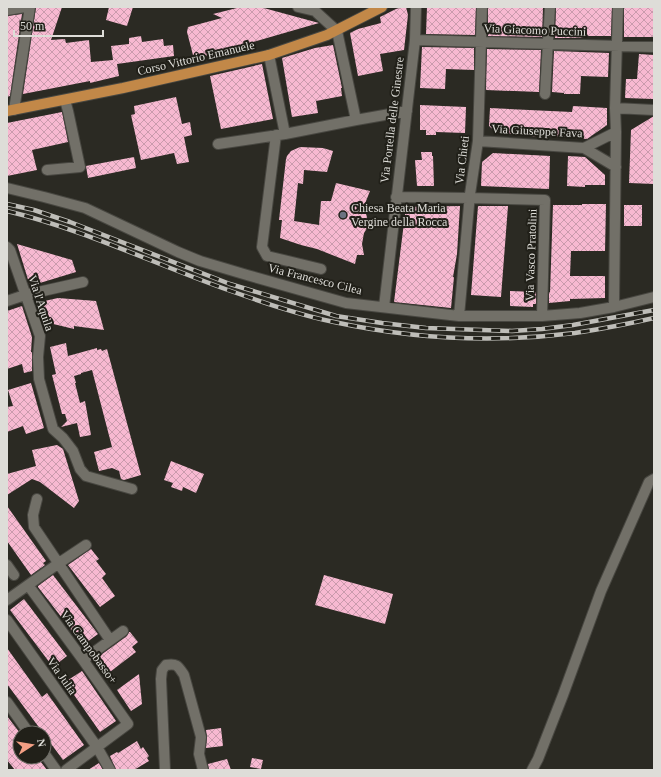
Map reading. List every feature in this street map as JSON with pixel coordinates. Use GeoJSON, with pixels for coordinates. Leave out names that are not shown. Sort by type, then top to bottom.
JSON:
{"type":"FeatureCollection","features":[{"type":"Feature","properties":{"kind":"main road","name":"Corso Vittorio Emanuele"},"geometry":{"type":"LineString","coordinates":[[10,110],[123,88],[269,54],[337,31],[382,7]]}},
{"type":"Feature","properties":{"kind":"street"},"geometry":{"type":"LineString","coordinates":[[7,10],[25,7]]}},
{"type":"Feature","properties":{"kind":"street"},"geometry":{"type":"LineString","coordinates":[[10,110],[30,7]]}},
{"type":"Feature","properties":{"kind":"street"},"geometry":{"type":"LineString","coordinates":[[298,7],[315,11],[337,31],[356,120]]}},
{"type":"Feature","properties":{"kind":"street","name":"Via Portella delle Ginestre"},"geometry":{"type":"LineString","coordinates":[[384,307],[415,40],[416,7]]}},
{"type":"Feature","properties":{"kind":"street","name":"Via Chieti"},"geometry":{"type":"LineString","coordinates":[[459,316],[470,198],[478,141],[482,7]]}},
{"type":"Feature","properties":{"kind":"street"},"geometry":{"type":"LineString","coordinates":[[546,94],[550,7]]}},
{"type":"Feature","properties":{"kind":"street"},"geometry":{"type":"LineString","coordinates":[[614,307],[616,167],[615,108],[618,7]]}},
{"type":"Feature","properties":{"kind":"street","name":"Via Giacomo Puccini"},"geometry":{"type":"LineString","coordinates":[[415,40],[654,47]]}},
{"type":"Feature","properties":{"kind":"street"},"geometry":{"type":"LineString","coordinates":[[269,54],[280,135],[262,248],[268,256],[321,269]]}},
{"type":"Feature","properties":{"kind":"street"},"geometry":{"type":"LineString","coordinates":[[47,170],[80,167],[65,100]]}},
{"type":"Feature","properties":{"kind":"street"},"geometry":{"type":"LineString","coordinates":[[615,108],[654,110]]}},
{"type":"Feature","properties":{"kind":"street"},"geometry":{"type":"LineString","coordinates":[[218,144],[280,135],[407,111]]}},
{"type":"Feature","properties":{"kind":"street","name":"Via Giuseppe Fava"},"geometry":{"type":"LineString","coordinates":[[478,141],[584,148],[616,132]]}},
{"type":"Feature","properties":{"kind":"street"},"geometry":{"type":"LineString","coordinates":[[584,148],[616,167]]}},
{"type":"Feature","properties":{"kind":"street","name":"Via Francesco Cilea"},"geometry":{"type":"LineString","coordinates":[[7,188],[85,208],[200,261],[346,303],[459,316],[542,316],[614,307],[654,296]]}},
{"type":"Feature","properties":{"kind":"street","name":"Via Vasco Pratolini"},"geometry":{"type":"LineString","coordinates":[[396,197],[545,200],[542,316]]}},
{"type":"Feature","properties":{"kind":"street","name":"Via l'Aquila"},"geometry":{"type":"LineString","coordinates":[[7,247],[10,250],[40,336],[38,357],[39,379],[53,429],[74,451],[80,469],[86,476],[132,489]]}},
{"type":"Feature","properties":{"kind":"street"},"geometry":{"type":"LineString","coordinates":[[7,301],[25,295],[84,282]]}},
{"type":"Feature","properties":{"kind":"street"},"geometry":{"type":"LineString","coordinates":[[532,770],[538,759],[563,695],[601,591],[649,482],[654,479]]}},
{"type":"Feature","properties":{"kind":"street"},"geometry":{"type":"LineString","coordinates":[[37,499],[33,515],[34,526],[110,640]]}},
{"type":"Feature","properties":{"kind":"street"},"geometry":{"type":"LineString","coordinates":[[7,600],[86,544]]}},
{"type":"Feature","properties":{"kind":"street"},"geometry":{"type":"LineString","coordinates":[[7,565],[14,575]]}},
{"type":"Feature","properties":{"kind":"street","name":"Via Campobasso+"},"geometry":{"type":"LineString","coordinates":[[28,585],[128,724],[97,747]]}},
{"type":"Feature","properties":{"kind":"street","name":"Via Julia"},"geometry":{"type":"LineString","coordinates":[[7,620],[97,747],[110,770]]}},
{"type":"Feature","properties":{"kind":"street"},"geometry":{"type":"LineString","coordinates":[[83,660],[122,631]]}},
{"type":"Feature","properties":{"kind":"street"},"geometry":{"type":"LineString","coordinates":[[165,770],[161,679],[162,670],[166,665],[173,664],[179,667],[184,675],[188,688],[200,737],[199,754],[204,770]]}},
{"type":"Feature","properties":{"kind":"street"},"geometry":{"type":"LineString","coordinates":[[9,709],[22,725]]}},
{"type":"Feature","properties":{"kind":"street"},"geometry":{"type":"LineString","coordinates":[[68,769],[97,747]]}},
{"type":"Feature","properties":{"kind":"building"},"geometry":{"type":"Polygon","coordinates":[[[36,7],[62,7],[51,40],[65,39],[66,43],[89,40],[91,62],[113,60],[111,46],[129,44],[129,38],[141,36],[142,42],[163,39],[164,46],[173,45],[174,56],[117,64],[119,76],[90,83],[90,81],[23,94],[36,7]]]}},
{"type":"Feature","properties":{"kind":"building"},"geometry":{"type":"Polygon","coordinates":[[[109,7],[133,7],[127,26],[106,20],[109,7]]]}},
{"type":"Feature","properties":{"kind":"building"},"geometry":{"type":"Polygon","coordinates":[[[241,7],[260,7],[319,23],[194,59],[187,32],[188,27],[222,18],[213,14],[241,7]]]}},
{"type":"Feature","properties":{"kind":"building"},"geometry":{"type":"Polygon","coordinates":[[[406,7],[408,15],[404,50],[380,54],[383,71],[358,76],[350,33],[358,29],[381,23],[380,17],[406,7]]]}},
{"type":"Feature","properties":{"kind":"building"},"geometry":{"type":"Polygon","coordinates":[[[427,7],[476,7],[475,35],[426,34],[427,7]]]}},
{"type":"Feature","properties":{"kind":"building"},"geometry":{"type":"Polygon","coordinates":[[[488,7],[543,7],[542,37],[488,36],[488,7]]]}},
{"type":"Feature","properties":{"kind":"building"},"geometry":{"type":"Polygon","coordinates":[[[556,7],[612,7],[611,36],[555,38],[556,7]]]}},
{"type":"Feature","properties":{"kind":"building"},"geometry":{"type":"Polygon","coordinates":[[[624,7],[654,7],[654,37],[624,37],[624,7]]]}},
{"type":"Feature","properties":{"kind":"building"},"geometry":{"type":"Polygon","coordinates":[[[22,14],[10,96],[7,97],[7,16],[22,14]]]}},
{"type":"Feature","properties":{"kind":"building"},"geometry":{"type":"Polygon","coordinates":[[[333,45],[342,88],[342,96],[316,101],[318,113],[292,117],[282,58],[315,48],[333,45]]]}},
{"type":"Feature","properties":{"kind":"building"},"geometry":{"type":"Polygon","coordinates":[[[422,47],[474,48],[474,70],[446,69],[445,89],[420,88],[422,47]]]}},
{"type":"Feature","properties":{"kind":"building"},"geometry":{"type":"Polygon","coordinates":[[[487,49],[541,50],[539,92],[486,90],[487,49]]]}},
{"type":"Feature","properties":{"kind":"building"},"geometry":{"type":"Polygon","coordinates":[[[554,51],[609,53],[608,77],[581,76],[580,94],[552,92],[554,51]]]}},
{"type":"Feature","properties":{"kind":"building"},"geometry":{"type":"Polygon","coordinates":[[[639,54],[654,55],[653,99],[625,98],[626,79],[637,79],[639,54]]]}},
{"type":"Feature","properties":{"kind":"building"},"geometry":{"type":"Polygon","coordinates":[[[262,64],[273,119],[221,129],[210,76],[262,64]]]}},
{"type":"Feature","properties":{"kind":"building"},"geometry":{"type":"Polygon","coordinates":[[[176,97],[182,124],[190,122],[192,135],[184,137],[189,162],[177,164],[174,153],[141,160],[131,115],[135,114],[134,106],[176,97]]]}},
{"type":"Feature","properties":{"kind":"building"},"geometry":{"type":"Polygon","coordinates":[[[420,105],[466,107],[465,133],[436,132],[436,135],[426,135],[426,130],[420,130],[420,105]]]}},
{"type":"Feature","properties":{"kind":"building"},"geometry":{"type":"Polygon","coordinates":[[[573,106],[607,108],[607,125],[587,139],[497,133],[489,126],[490,108],[572,112],[573,106]]]}},
{"type":"Feature","properties":{"kind":"building"},"geometry":{"type":"Polygon","coordinates":[[[62,112],[68,142],[32,150],[37,170],[7,176],[7,123],[62,112]]]}},
{"type":"Feature","properties":{"kind":"building"},"geometry":{"type":"Polygon","coordinates":[[[654,116],[654,184],[629,183],[631,130],[654,116]]]}},
{"type":"Feature","properties":{"kind":"building"},"geometry":{"type":"Polygon","coordinates":[[[300,147],[323,148],[333,151],[327,172],[304,170],[303,184],[298,183],[294,221],[319,225],[321,201],[331,201],[336,183],[370,191],[364,206],[369,225],[364,233],[362,244],[364,255],[357,255],[355,264],[317,249],[280,238],[282,220],[279,220],[286,159],[291,151],[300,147]]]}},
{"type":"Feature","properties":{"kind":"building"},"geometry":{"type":"Polygon","coordinates":[[[421,152],[432,152],[434,186],[417,186],[415,160],[422,160],[421,152]]]}},
{"type":"Feature","properties":{"kind":"building"},"geometry":{"type":"Polygon","coordinates":[[[493,153],[550,156],[549,189],[481,186],[482,162],[493,153]]]}},
{"type":"Feature","properties":{"kind":"building"},"geometry":{"type":"Polygon","coordinates":[[[568,156],[585,157],[605,175],[605,185],[585,185],[585,187],[567,186],[568,156]]]}},
{"type":"Feature","properties":{"kind":"building"},"geometry":{"type":"Polygon","coordinates":[[[134,157],[136,168],[88,178],[86,166],[134,157]]]}},
{"type":"Feature","properties":{"kind":"building"},"geometry":{"type":"Polygon","coordinates":[[[606,204],[605,251],[571,251],[570,276],[605,276],[605,298],[570,299],[570,301],[549,303],[553,205],[606,204]]]}},
{"type":"Feature","properties":{"kind":"building"},"geometry":{"type":"Polygon","coordinates":[[[624,205],[642,205],[642,226],[624,226],[624,205]]]}},
{"type":"Feature","properties":{"kind":"building"},"geometry":{"type":"Polygon","coordinates":[[[460,206],[457,254],[453,277],[451,308],[394,302],[406,207],[460,206]]]}},
{"type":"Feature","properties":{"kind":"building"},"geometry":{"type":"Polygon","coordinates":[[[478,206],[508,206],[501,297],[471,295],[478,206]]]}},
{"type":"Feature","properties":{"kind":"building"},"geometry":{"type":"Polygon","coordinates":[[[17,244],[72,260],[76,272],[30,286],[17,244]]]}},
{"type":"Feature","properties":{"kind":"building"},"geometry":{"type":"Polygon","coordinates":[[[510,291],[536,292],[536,304],[533,304],[533,307],[510,306],[510,291]]]}},
{"type":"Feature","properties":{"kind":"building"},"geometry":{"type":"Polygon","coordinates":[[[58,298],[96,301],[104,330],[74,326],[74,329],[45,322],[40,302],[58,298]]]}},
{"type":"Feature","properties":{"kind":"building"},"geometry":{"type":"Polygon","coordinates":[[[22,306],[32,337],[32,371],[24,373],[22,364],[7,369],[7,311],[22,306]]]}},
{"type":"Feature","properties":{"kind":"building"},"geometry":{"type":"Polygon","coordinates":[[[66,343],[68,356],[97,348],[97,350],[101,349],[102,351],[107,349],[141,475],[124,480],[121,479],[119,471],[112,468],[99,471],[94,452],[112,447],[92,370],[74,376],[80,403],[85,401],[91,435],[80,437],[77,423],[61,427],[67,421],[65,414],[62,414],[52,375],[56,374],[50,347],[66,343]]]}},
{"type":"Feature","properties":{"kind":"building"},"geometry":{"type":"Polygon","coordinates":[[[31,383],[44,428],[26,434],[23,426],[7,432],[7,407],[13,406],[8,390],[31,383]]]}},
{"type":"Feature","properties":{"kind":"building"},"geometry":{"type":"Polygon","coordinates":[[[57,445],[63,449],[79,501],[74,508],[40,482],[32,479],[7,495],[7,474],[36,466],[32,450],[57,445]]]}},
{"type":"Feature","properties":{"kind":"building"},"geometry":{"type":"Polygon","coordinates":[[[171,461],[204,474],[196,493],[183,487],[182,491],[171,487],[173,483],[164,480],[171,461]]]}},
{"type":"Feature","properties":{"kind":"building"},"geometry":{"type":"Polygon","coordinates":[[[7,506],[46,561],[43,563],[45,565],[31,575],[7,541],[7,506]]]}},
{"type":"Feature","properties":{"kind":"building"},"geometry":{"type":"Polygon","coordinates":[[[91,549],[99,559],[96,561],[106,574],[102,578],[115,596],[100,607],[68,565],[91,549]]]}},
{"type":"Feature","properties":{"kind":"building"},"geometry":{"type":"Polygon","coordinates":[[[53,575],[98,634],[83,645],[38,587],[53,575]]]}},
{"type":"Feature","properties":{"kind":"building"},"geometry":{"type":"Polygon","coordinates":[[[324,575],[393,594],[385,624],[315,605],[324,575]]]}},
{"type":"Feature","properties":{"kind":"building"},"geometry":{"type":"Polygon","coordinates":[[[24,599],[67,656],[53,667],[10,610],[24,599]]]}},
{"type":"Feature","properties":{"kind":"building"},"geometry":{"type":"Polygon","coordinates":[[[129,632],[138,642],[132,647],[136,652],[106,675],[94,660],[127,636],[129,632]]]}},
{"type":"Feature","properties":{"kind":"building"},"geometry":{"type":"Polygon","coordinates":[[[7,648],[42,697],[47,693],[84,745],[63,760],[52,745],[52,725],[37,725],[7,684],[7,648]]]}},
{"type":"Feature","properties":{"kind":"building"},"geometry":{"type":"Polygon","coordinates":[[[82,671],[116,721],[100,732],[65,682],[82,671]]]}},
{"type":"Feature","properties":{"kind":"building"},"geometry":{"type":"Polygon","coordinates":[[[139,674],[142,704],[131,711],[117,690],[139,674]]]}},
{"type":"Feature","properties":{"kind":"building"},"geometry":{"type":"Polygon","coordinates":[[[7,716],[14,725],[12,725],[12,765],[43,765],[47,770],[15,770],[7,760],[7,716]]]}},
{"type":"Feature","properties":{"kind":"building"},"geometry":{"type":"Polygon","coordinates":[[[221,728],[223,746],[206,748],[206,730],[221,728]]]}},
{"type":"Feature","properties":{"kind":"building"},"geometry":{"type":"Polygon","coordinates":[[[137,741],[141,749],[143,747],[149,756],[147,758],[149,761],[134,770],[116,770],[110,756],[117,752],[118,753],[137,741]]]}},
{"type":"Feature","properties":{"kind":"building"},"geometry":{"type":"Polygon","coordinates":[[[252,758],[263,760],[261,769],[250,767],[252,758]]]}},
{"type":"Feature","properties":{"kind":"building"},"geometry":{"type":"Polygon","coordinates":[[[227,759],[231,770],[209,770],[208,764],[227,759]]]}},
{"type":"Feature","properties":{"kind":"building"},"geometry":{"type":"Polygon","coordinates":[[[99,763],[103,770],[88,770],[99,763]]]}},
{"type":"Feature","properties":{"kind":"railway"},"geometry":{"type":"LineString","coordinates":[[7,204],[34,210],[70,222],[230,284],[336,316],[426,328],[512,331],[573,325],[654,310]]}},
{"type":"Feature","properties":{"kind":"railway"},"geometry":{"type":"LineString","coordinates":[[7,211],[35,218],[91,237],[267,304],[321,319],[364,328],[424,336],[454,338],[515,338],[575,333],[654,318]]}},
{"type":"Feature","properties":{"kind":"place","name":"Chiesa Beata Maria Vergine della Rocca"},"geometry":{"type":"Point","coordinates":[343,215]}}]}
